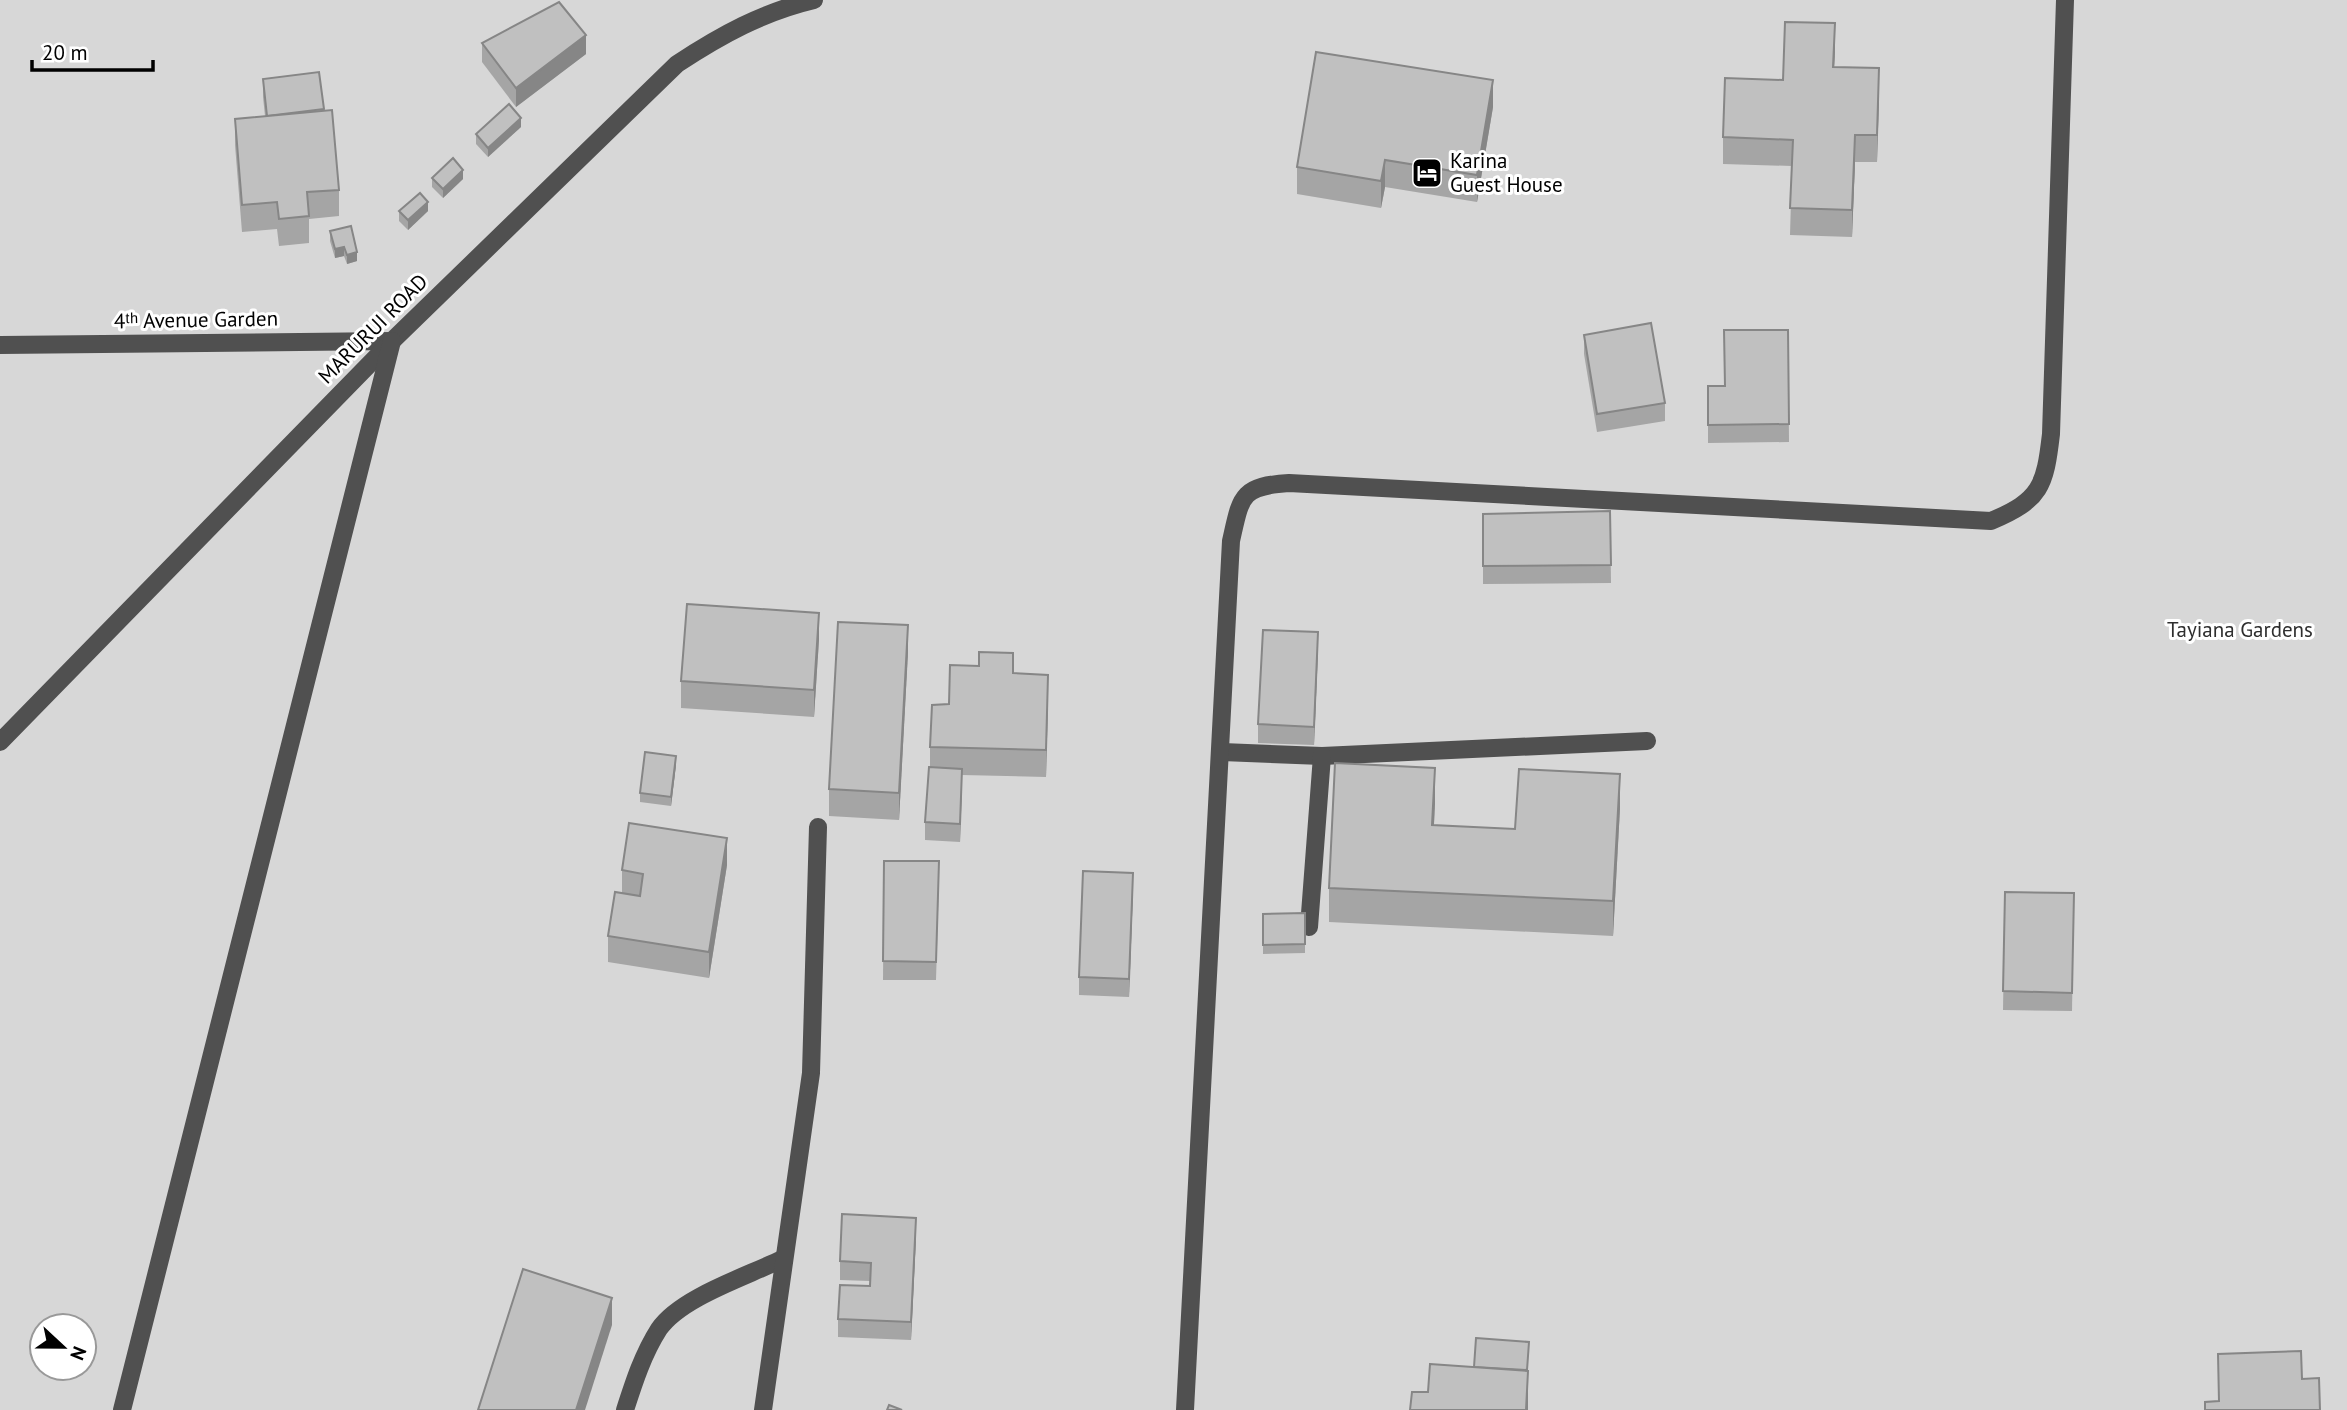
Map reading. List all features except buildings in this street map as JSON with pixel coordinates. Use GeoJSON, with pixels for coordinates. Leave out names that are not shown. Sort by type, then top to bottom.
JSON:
{"type":"FeatureCollection","features":[{"type":"Feature","properties":{"kind":"street","name":"MARURUI ROAD"},"geometry":{"type":"LineString","coordinates":[[0,742],[392,341],[677,64],[722,35],[775,9],[814,0]]}},
{"type":"Feature","properties":{"kind":"street"},"geometry":{"type":"LineString","coordinates":[[1185,1410],[1222,752],[1231,541],[1240,503],[1261,484],[1289,483],[1991,521],[2024,507],[2046,477],[2051,434],[2065,0]]}},
{"type":"Feature","properties":{"kind":"street","name":"4ᵗʰ Avenue Garden"},"geometry":{"type":"LineString","coordinates":[[0,345],[392,341]]}},
{"type":"Feature","properties":{"kind":"street"},"geometry":{"type":"LineString","coordinates":[[122,1410],[392,341]]}},
{"type":"Feature","properties":{"kind":"street"},"geometry":{"type":"LineString","coordinates":[[1222,752],[1322,756],[1647,741]]}},
{"type":"Feature","properties":{"kind":"street"},"geometry":{"type":"LineString","coordinates":[[1309,927],[1322,756]]}},
{"type":"Feature","properties":{"kind":"street"},"geometry":{"type":"LineString","coordinates":[[763,1410],[782,1259],[811,1073],[818,827]]}},
{"type":"Feature","properties":{"kind":"street"},"geometry":{"type":"LineString","coordinates":[[625,1410],[637,1371],[661,1327],[692,1301],[782,1259]]}},
{"type":"Feature","properties":{"kind":"green space","name":"Tayiana Gardens"},"geometry":{"type":"Polygon","coordinates":[[[0,0],[2347,0],[2347,1410],[0,1410],[0,0]]]}},
{"type":"Feature","properties":{"kind":"place","name":"Karina Guest House"},"geometry":{"type":"Point","coordinates":[1427,173]}}]}
